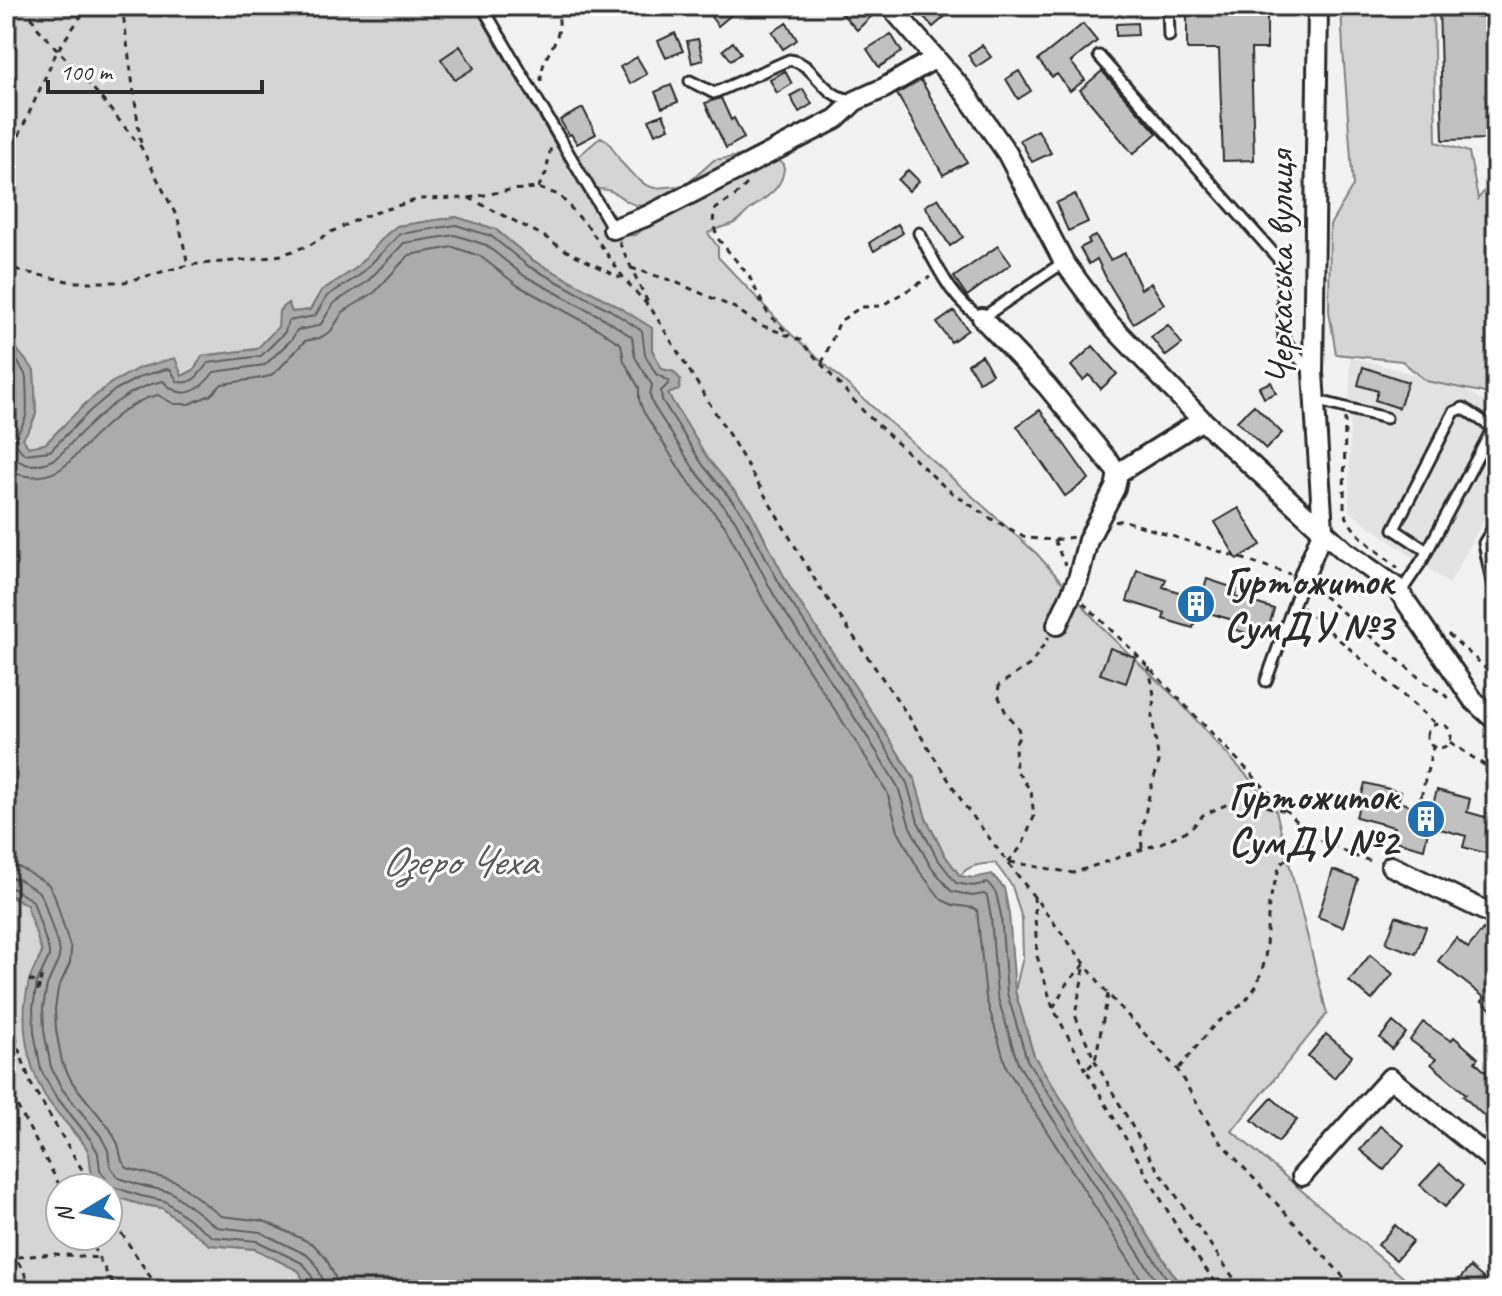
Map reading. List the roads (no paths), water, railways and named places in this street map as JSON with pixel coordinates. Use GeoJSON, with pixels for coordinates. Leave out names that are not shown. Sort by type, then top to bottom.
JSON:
{"type":"FeatureCollection","features":[{"type":"Feature","properties":{"kind":"street"},"geometry":{"type":"LineString","coordinates":[[890,6],[963,90],[1007,153],[1064,262],[1109,323],[1202,420],[1345,551],[1396,587],[1405,586],[1473,700],[1496,721]]}},
{"type":"Feature","properties":{"kind":"street","name":"Черкаська вулиця"},"geometry":{"type":"LineString","coordinates":[[1318,6],[1313,373],[1323,530]]}},
{"type":"Feature","properties":{"kind":"street"},"geometry":{"type":"LineString","coordinates":[[613,229],[647,216],[836,119],[855,101],[934,59]]}},
{"type":"Feature","properties":{"kind":"street"},"geometry":{"type":"LineString","coordinates":[[982,318],[1047,386],[1118,473]]}},
{"type":"Feature","properties":{"kind":"street"},"geometry":{"type":"LineString","coordinates":[[1057,625],[1078,579],[1088,540],[1115,488],[1118,473],[1202,420]]}},
{"type":"Feature","properties":{"kind":"street"},"geometry":{"type":"LineString","coordinates":[[1303,579],[1323,530]]}},
{"type":"Feature","properties":{"kind":"street"},"geometry":{"type":"LineString","coordinates":[[1391,866],[1496,916]]}},
{"type":"Feature","properties":{"kind":"street"},"geometry":{"type":"LineString","coordinates":[[1302,1176],[1390,1078],[1496,1163]]}},
{"type":"Feature","properties":{"kind":"lane"},"geometry":{"type":"LineString","coordinates":[[482,6],[613,229]]}},
{"type":"Feature","properties":{"kind":"lane"},"geometry":{"type":"LineString","coordinates":[[1168,6],[1169,36]]}},
{"type":"Feature","properties":{"kind":"lane"},"geometry":{"type":"LineString","coordinates":[[1099,56],[1282,263],[1284,341],[1313,373]]}},
{"type":"Feature","properties":{"kind":"lane"},"geometry":{"type":"LineString","coordinates":[[690,81],[714,93],[789,60],[805,65],[836,95],[855,101]]}},
{"type":"Feature","properties":{"kind":"lane"},"geometry":{"type":"LineString","coordinates":[[919,233],[947,283],[968,310],[982,318],[1064,262]]}},
{"type":"Feature","properties":{"kind":"lane"},"geometry":{"type":"LineString","coordinates":[[1314,400],[1386,418]]}},
{"type":"Feature","properties":{"kind":"lane"},"geometry":{"type":"LineString","coordinates":[[1405,586],[1427,551],[1493,428],[1463,408],[1454,412],[1394,529],[1427,551]]}},
{"type":"Feature","properties":{"kind":"lane"},"geometry":{"type":"LineString","coordinates":[[1496,523],[1484,543],[1496,602]]}},
{"type":"Feature","properties":{"kind":"lane"},"geometry":{"type":"LineString","coordinates":[[1266,681],[1303,579]]}},
{"type":"Feature","properties":{"kind":"water","name":"Озеро Чеха"},"geometry":{"type":"Polygon","coordinates":[[[456,217],[495,229],[532,260],[652,328],[652,350],[662,369],[674,372],[681,380],[679,390],[668,394],[708,459],[750,510],[790,588],[915,780],[926,819],[944,854],[960,876],[974,878],[992,874],[1004,888],[1015,991],[1034,1056],[1183,1290],[308,1290],[299,1271],[255,1249],[210,1245],[162,1208],[124,1199],[124,1172],[92,1172],[87,1148],[49,1103],[33,1069],[26,1040],[26,996],[30,978],[42,953],[27,905],[6,892],[6,328],[18,351],[34,370],[36,414],[23,438],[28,447],[45,444],[111,383],[139,368],[175,358],[182,376],[194,370],[202,356],[257,349],[278,327],[279,311],[288,303],[292,312],[310,310],[321,291],[355,269],[397,226],[456,217]]]}},
{"type":"Feature","properties":{"kind":"place","name":"Гуртожиток СумДУ №3"},"geometry":{"type":"Point","coordinates":[1196,604]}},
{"type":"Feature","properties":{"kind":"place","name":"Гуртожиток СумДУ №2"},"geometry":{"type":"Point","coordinates":[1426,819]}}]}
